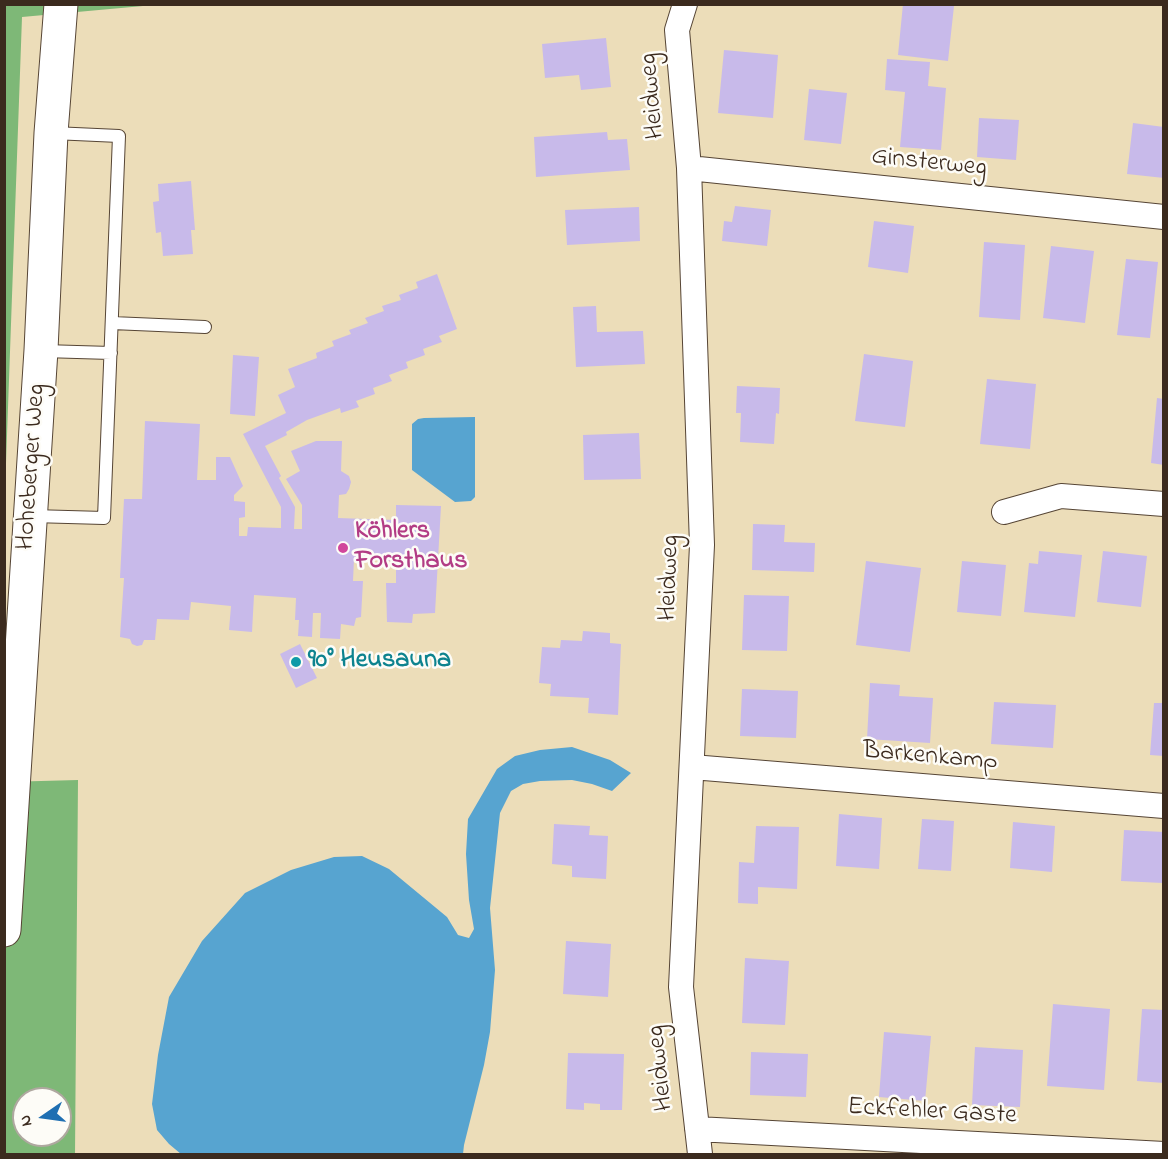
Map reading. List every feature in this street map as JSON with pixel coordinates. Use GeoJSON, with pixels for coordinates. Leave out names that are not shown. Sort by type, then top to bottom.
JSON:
{"type":"FeatureCollection","features":[{"type":"Feature","properties":{"kind":"street","name":"Hoheberger Weg"},"geometry":{"type":"LineString","coordinates":[[4,930],[41,350],[51,133],[61,4]]}},
{"type":"Feature","properties":{"kind":"street","name":"Heidweg"},"geometry":{"type":"LineString","coordinates":[[685,4],[677,30],[689,168],[702,545],[681,987],[700,1155]]}},
{"type":"Feature","properties":{"kind":"street","name":"Ginsterweg"},"geometry":{"type":"LineString","coordinates":[[689,168],[1164,217]]}},
{"type":"Feature","properties":{"kind":"street"},"geometry":{"type":"LineString","coordinates":[[1004,512],[1061,496],[1164,504]]}},
{"type":"Feature","properties":{"kind":"street","name":"Barkenkamp"},"geometry":{"type":"LineString","coordinates":[[692,767],[1164,806]]}},
{"type":"Feature","properties":{"kind":"street","name":"Eckfehler Gaste"},"geometry":{"type":"LineString","coordinates":[[697,1129],[1164,1154]]}},
{"type":"Feature","properties":{"kind":"lane"},"geometry":{"type":"LineString","coordinates":[[30,516],[104,518],[119,136],[51,133]]}},
{"type":"Feature","properties":{"kind":"lane"},"geometry":{"type":"LineString","coordinates":[[112,323],[205,327]]}},
{"type":"Feature","properties":{"kind":"lane"},"geometry":{"type":"LineString","coordinates":[[41,350],[111,353]]}},
{"type":"Feature","properties":{"kind":"green space"},"geometry":{"type":"Polygon","coordinates":[[[5,5],[154,5],[22,17],[5,491],[5,5]]]}},
{"type":"Feature","properties":{"kind":"green space"},"geometry":{"type":"Polygon","coordinates":[[[78,780],[75,1154],[5,1154],[4,782],[78,780]]]}},
{"type":"Feature","properties":{"kind":"water"},"geometry":{"type":"Polygon","coordinates":[[[475,417],[475,497],[471,501],[455,502],[412,470],[412,424],[424,418],[475,417]]]}},
{"type":"Feature","properties":{"kind":"water"},"geometry":{"type":"Polygon","coordinates":[[[572,747],[610,760],[631,773],[612,791],[572,780],[523,784],[511,791],[500,813],[490,908],[495,970],[490,1032],[463,1154],[181,1154],[169,1144],[157,1130],[152,1104],[169,997],[202,941],[245,893],[291,870],[334,857],[362,856],[389,869],[447,917],[458,935],[469,938],[474,929],[469,900],[466,854],[468,819],[497,769],[515,756],[540,750],[572,747]]]}},
{"type":"Feature","properties":{"kind":"building"},"geometry":{"type":"Polygon","coordinates":[[[903,4],[954,6],[948,61],[898,55],[903,4]]]}},
{"type":"Feature","properties":{"kind":"building"},"geometry":{"type":"Polygon","coordinates":[[[606,38],[611,87],[581,90],[579,75],[545,78],[542,44],[606,38]]]}},
{"type":"Feature","properties":{"kind":"building"},"geometry":{"type":"Polygon","coordinates":[[[724,50],[778,55],[773,118],[718,113],[724,50]]]}},
{"type":"Feature","properties":{"kind":"building"},"geometry":{"type":"Polygon","coordinates":[[[887,59],[930,62],[928,86],[946,88],[941,150],[900,147],[905,92],[885,90],[887,59]]]}},
{"type":"Feature","properties":{"kind":"building"},"geometry":{"type":"Polygon","coordinates":[[[809,89],[847,93],[841,144],[804,140],[809,89]]]}},
{"type":"Feature","properties":{"kind":"building"},"geometry":{"type":"Polygon","coordinates":[[[979,118],[1019,120],[1016,160],[977,157],[979,118]]]}},
{"type":"Feature","properties":{"kind":"building"},"geometry":{"type":"Polygon","coordinates":[[[1133,123],[1164,127],[1164,178],[1127,174],[1133,123]]]}},
{"type":"Feature","properties":{"kind":"building"},"geometry":{"type":"Polygon","coordinates":[[[607,132],[608,140],[627,139],[630,170],[536,177],[534,137],[607,132]]]}},
{"type":"Feature","properties":{"kind":"building"},"geometry":{"type":"Polygon","coordinates":[[[191,181],[195,230],[191,230],[193,254],[163,256],[161,232],[156,233],[153,202],[159,201],[158,184],[191,181]]]}},
{"type":"Feature","properties":{"kind":"building"},"geometry":{"type":"Polygon","coordinates":[[[735,206],[771,210],[767,246],[722,241],[724,221],[732,222],[735,206]]]}},
{"type":"Feature","properties":{"kind":"building"},"geometry":{"type":"Polygon","coordinates":[[[639,207],[640,241],[567,245],[565,210],[639,207]]]}},
{"type":"Feature","properties":{"kind":"building"},"geometry":{"type":"Polygon","coordinates":[[[874,221],[914,226],[908,273],[868,267],[874,221]]]}},
{"type":"Feature","properties":{"kind":"building"},"geometry":{"type":"Polygon","coordinates":[[[984,242],[1025,245],[1020,320],[979,317],[984,242]]]}},
{"type":"Feature","properties":{"kind":"building"},"geometry":{"type":"Polygon","coordinates":[[[1051,246],[1094,251],[1085,323],[1043,318],[1051,246]]]}},
{"type":"Feature","properties":{"kind":"building"},"geometry":{"type":"Polygon","coordinates":[[[1126,259],[1158,262],[1150,338],[1117,335],[1126,259]]]}},
{"type":"Feature","properties":{"kind":"building"},"geometry":{"type":"Polygon","coordinates":[[[437,274],[457,329],[439,336],[442,342],[423,349],[425,355],[406,362],[408,368],[389,375],[392,381],[373,388],[375,394],[356,401],[359,407],[341,413],[340,408],[307,420],[286,432],[287,435],[265,446],[295,507],[294,529],[302,529],[302,505],[286,479],[300,471],[291,451],[316,441],[342,441],[341,471],[349,476],[351,482],[346,494],[339,495],[338,518],[396,520],[396,505],[441,506],[435,613],[413,614],[412,623],[387,622],[386,583],[396,583],[396,561],[354,559],[353,581],[363,581],[361,617],[356,618],[354,626],[341,624],[340,639],[320,638],[321,613],[313,613],[312,637],[298,636],[299,620],[295,620],[296,598],[254,595],[252,632],[229,630],[231,606],[191,602],[189,620],[157,619],[155,640],[144,640],[142,645],[137,646],[132,644],[130,639],[120,637],[124,578],[120,578],[124,499],[142,499],[145,421],[200,424],[197,480],[216,480],[216,457],[230,457],[243,486],[234,495],[234,501],[245,502],[245,517],[239,518],[239,536],[247,536],[248,527],[281,528],[281,507],[243,434],[286,413],[278,395],[295,387],[288,369],[317,358],[316,353],[334,346],[332,341],[351,334],[349,330],[368,323],[365,318],[384,311],[382,306],[401,300],[399,295],[418,288],[416,282],[437,274]]]}},
{"type":"Feature","properties":{"kind":"building"},"geometry":{"type":"Polygon","coordinates":[[[596,306],[597,332],[643,331],[645,364],[576,367],[573,307],[596,306]]]}},
{"type":"Feature","properties":{"kind":"building"},"geometry":{"type":"Polygon","coordinates":[[[864,354],[913,361],[905,427],[855,421],[864,354]]]}},
{"type":"Feature","properties":{"kind":"building"},"geometry":{"type":"Polygon","coordinates":[[[233,355],[259,357],[255,416],[230,414],[233,355]]]}},
{"type":"Feature","properties":{"kind":"building"},"geometry":{"type":"Polygon","coordinates":[[[987,379],[1036,384],[1030,449],[980,444],[987,379]]]}},
{"type":"Feature","properties":{"kind":"building"},"geometry":{"type":"Polygon","coordinates":[[[737,386],[780,388],[774,444],[740,442],[741,413],[736,413],[737,386]]]}},
{"type":"Feature","properties":{"kind":"building"},"geometry":{"type":"Polygon","coordinates":[[[1157,398],[1164,399],[1164,465],[1151,463],[1157,398]]]}},
{"type":"Feature","properties":{"kind":"building"},"geometry":{"type":"Polygon","coordinates":[[[639,433],[641,479],[584,480],[583,435],[639,433]]]}},
{"type":"Feature","properties":{"kind":"building"},"geometry":{"type":"Polygon","coordinates":[[[753,524],[785,525],[784,542],[815,543],[814,572],[752,570],[753,524]]]}},
{"type":"Feature","properties":{"kind":"building"},"geometry":{"type":"Polygon","coordinates":[[[1039,551],[1082,555],[1075,617],[1024,612],[1029,563],[1038,564],[1039,551]]]}},
{"type":"Feature","properties":{"kind":"building"},"geometry":{"type":"Polygon","coordinates":[[[1103,551],[1147,556],[1141,607],[1097,602],[1103,551]]]}},
{"type":"Feature","properties":{"kind":"building"},"geometry":{"type":"Polygon","coordinates":[[[866,561],[921,568],[910,652],[856,645],[866,561]]]}},
{"type":"Feature","properties":{"kind":"building"},"geometry":{"type":"Polygon","coordinates":[[[962,561],[1006,565],[1001,616],[957,612],[962,561]]]}},
{"type":"Feature","properties":{"kind":"building"},"geometry":{"type":"Polygon","coordinates":[[[744,595],[789,596],[787,651],[742,650],[744,595]]]}},
{"type":"Feature","properties":{"kind":"building"},"geometry":{"type":"Polygon","coordinates":[[[583,631],[610,633],[610,643],[621,644],[618,715],[588,713],[589,698],[550,696],[551,684],[539,683],[542,647],[560,648],[561,640],[582,641],[583,631]]]}},
{"type":"Feature","properties":{"kind":"building","name":"90° Heusauna"},"geometry":{"type":"Polygon","coordinates":[[[300,644],[317,678],[296,688],[280,654],[300,644]]]}},
{"type":"Feature","properties":{"kind":"building"},"geometry":{"type":"Polygon","coordinates":[[[870,683],[900,685],[899,696],[933,698],[930,743],[867,739],[870,683]]]}},
{"type":"Feature","properties":{"kind":"building"},"geometry":{"type":"Polygon","coordinates":[[[742,689],[798,691],[796,738],[740,736],[742,689]]]}},
{"type":"Feature","properties":{"kind":"building"},"geometry":{"type":"Polygon","coordinates":[[[994,702],[1056,705],[1053,748],[991,744],[994,702]]]}},
{"type":"Feature","properties":{"kind":"building"},"geometry":{"type":"Polygon","coordinates":[[[1154,703],[1164,703],[1164,756],[1150,755],[1154,703]]]}},
{"type":"Feature","properties":{"kind":"building"},"geometry":{"type":"Polygon","coordinates":[[[839,814],[882,818],[879,869],[836,866],[839,814]]]}},
{"type":"Feature","properties":{"kind":"building"},"geometry":{"type":"Polygon","coordinates":[[[922,819],[954,821],[951,871],[918,869],[922,819]]]}},
{"type":"Feature","properties":{"kind":"building"},"geometry":{"type":"Polygon","coordinates":[[[1013,822],[1055,826],[1052,872],[1010,868],[1013,822]]]}},
{"type":"Feature","properties":{"kind":"building"},"geometry":{"type":"Polygon","coordinates":[[[554,824],[590,826],[589,835],[608,836],[606,879],[572,877],[572,866],[552,864],[554,824]]]}},
{"type":"Feature","properties":{"kind":"building"},"geometry":{"type":"Polygon","coordinates":[[[756,826],[799,827],[797,889],[758,887],[758,904],[738,903],[739,862],[754,863],[756,826]]]}},
{"type":"Feature","properties":{"kind":"building"},"geometry":{"type":"Polygon","coordinates":[[[1124,830],[1164,832],[1163,883],[1121,881],[1124,830]]]}},
{"type":"Feature","properties":{"kind":"building"},"geometry":{"type":"Polygon","coordinates":[[[566,941],[611,944],[608,997],[563,994],[566,941]]]}},
{"type":"Feature","properties":{"kind":"building"},"geometry":{"type":"Polygon","coordinates":[[[745,958],[789,961],[785,1025],[742,1023],[745,958]]]}},
{"type":"Feature","properties":{"kind":"building"},"geometry":{"type":"Polygon","coordinates":[[[1053,1004],[1110,1009],[1104,1090],[1047,1086],[1053,1004]]]}},
{"type":"Feature","properties":{"kind":"building"},"geometry":{"type":"Polygon","coordinates":[[[1142,1009],[1164,1010],[1164,1083],[1137,1081],[1142,1009]]]}},
{"type":"Feature","properties":{"kind":"building"},"geometry":{"type":"Polygon","coordinates":[[[884,1032],[931,1036],[925,1101],[879,1097],[884,1032]]]}},
{"type":"Feature","properties":{"kind":"building"},"geometry":{"type":"Polygon","coordinates":[[[975,1047],[1023,1050],[1020,1107],[972,1105],[975,1047]]]}},
{"type":"Feature","properties":{"kind":"building"},"geometry":{"type":"Polygon","coordinates":[[[751,1052],[808,1054],[806,1097],[750,1095],[751,1052]]]}},
{"type":"Feature","properties":{"kind":"building"},"geometry":{"type":"Polygon","coordinates":[[[568,1053],[624,1054],[622,1110],[600,1110],[600,1104],[584,1103],[584,1110],[566,1109],[568,1053]]]}},
{"type":"Feature","properties":{"kind":"place","name":"Köhlers Forsthaus"},"geometry":{"type":"Point","coordinates":[343,548]}},
{"type":"Feature","properties":{"kind":"place","name":"90° Heusauna"},"geometry":{"type":"Point","coordinates":[296,662]}}]}
